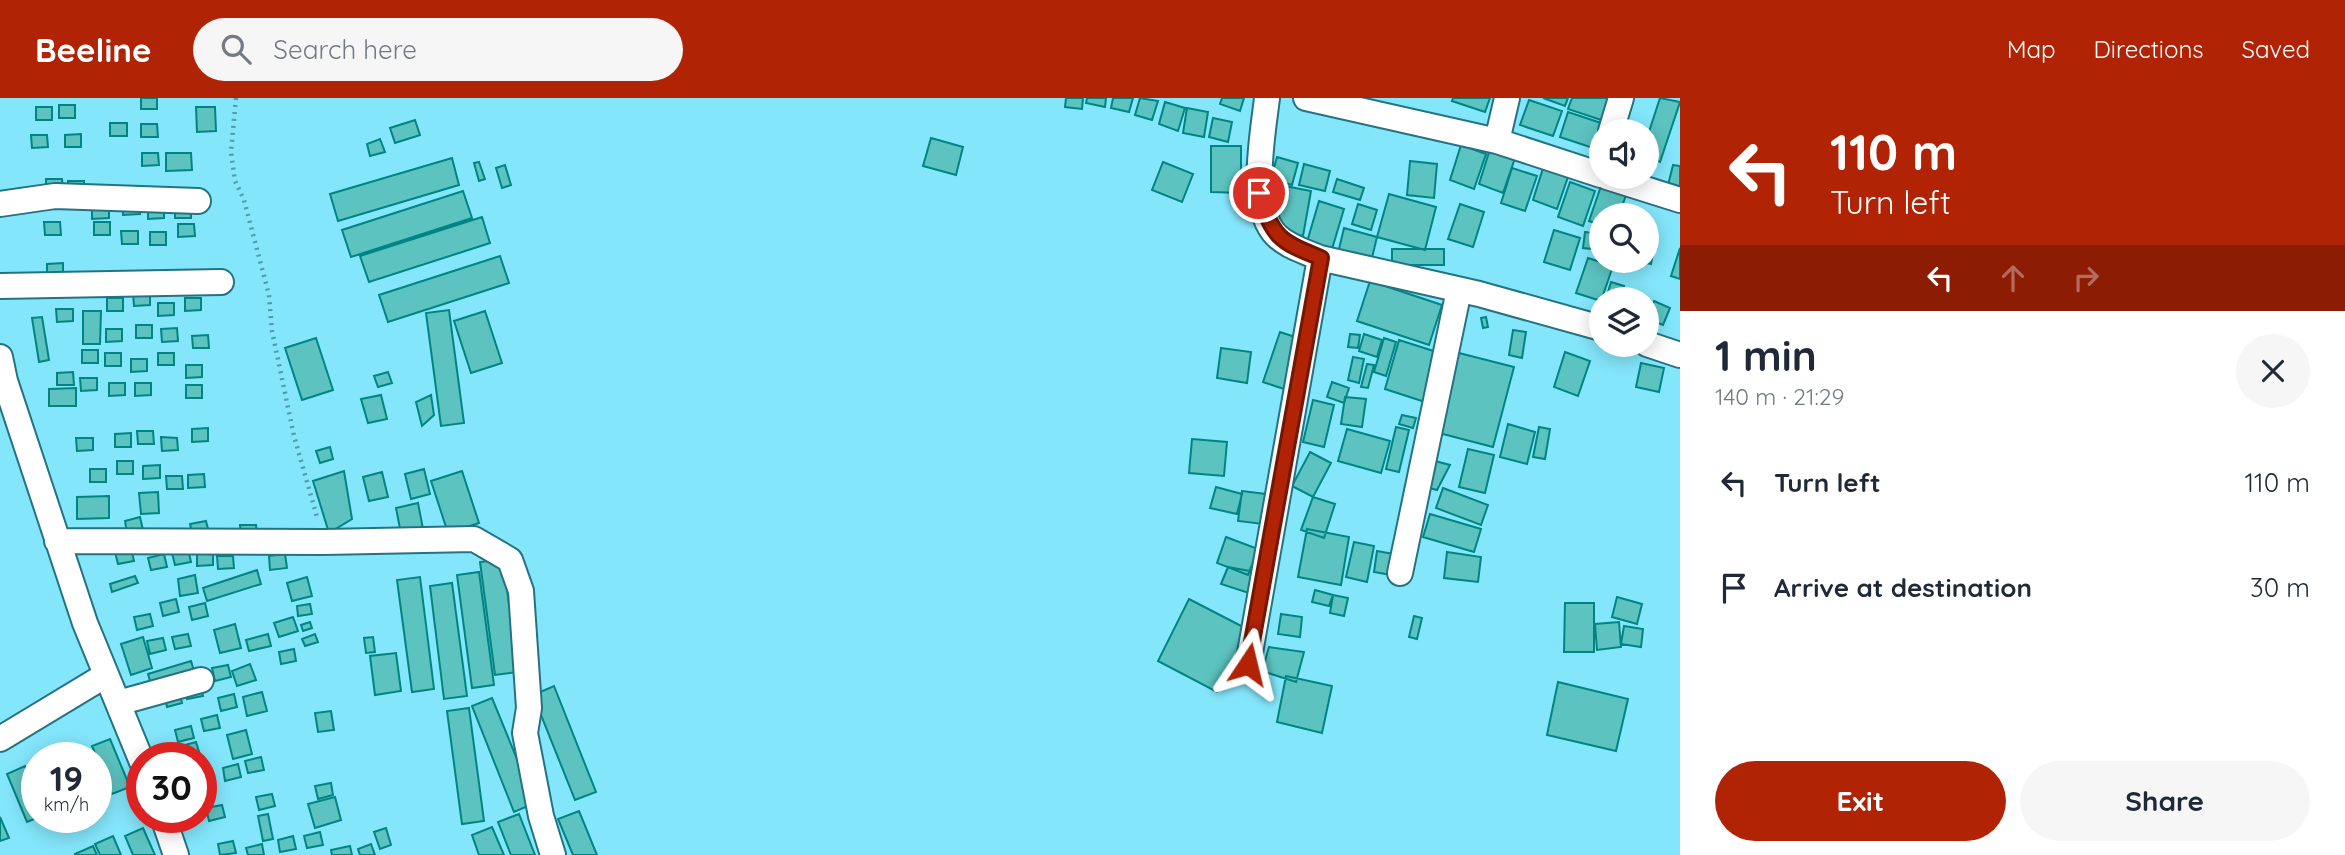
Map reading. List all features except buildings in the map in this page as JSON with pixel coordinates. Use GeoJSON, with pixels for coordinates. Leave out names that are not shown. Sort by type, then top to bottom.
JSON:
{"type":"FeatureCollection","features":[{"type":"Feature","properties":{"kind":"street"},"geometry":{"type":"LineString","coordinates":[[1267,98],[1259,193],[1275,235],[1293,247],[1321,258],[1459,289],[1589,325]]}},
{"type":"Feature","properties":{"kind":"street"},"geometry":{"type":"LineString","coordinates":[[1306,98],[1386,107],[1589,169]]}},
{"type":"Feature","properties":{"kind":"street"},"geometry":{"type":"LineString","coordinates":[[1497,141],[1507,98]]}},
{"type":"Feature","properties":{"kind":"street"},"geometry":{"type":"LineString","coordinates":[[1614,119],[1620,98]]}},
{"type":"Feature","properties":{"kind":"street"},"geometry":{"type":"LineString","coordinates":[[1648,189],[1680,200]]}},
{"type":"Feature","properties":{"kind":"street"},"geometry":{"type":"LineString","coordinates":[[0,204],[55,196],[198,201]]}},
{"type":"Feature","properties":{"kind":"street"},"geometry":{"type":"LineString","coordinates":[[1248,664],[1321,258]]}},
{"type":"Feature","properties":{"kind":"street"},"geometry":{"type":"LineString","coordinates":[[0,286],[220,282]]}},
{"type":"Feature","properties":{"kind":"street"},"geometry":{"type":"LineString","coordinates":[[1400,573],[1459,289]]}},
{"type":"Feature","properties":{"kind":"street"},"geometry":{"type":"LineString","coordinates":[[1659,348],[1680,355]]}},
{"type":"Feature","properties":{"kind":"street"},"geometry":{"type":"LineString","coordinates":[[0,356],[57,541],[134,742]]}},
{"type":"Feature","properties":{"kind":"street"},"geometry":{"type":"LineString","coordinates":[[57,541],[324,542],[474,539],[510,560],[521,591],[529,708],[525,733],[541,816],[553,855]]}},
{"type":"Feature","properties":{"kind":"street"},"geometry":{"type":"LineString","coordinates":[[0,739],[106,675]]}},
{"type":"Feature","properties":{"kind":"street"},"geometry":{"type":"LineString","coordinates":[[118,703],[201,680]]}},
{"type":"Feature","properties":{"kind":"street"},"geometry":{"type":"LineString","coordinates":[[168,833],[176,855]]}},
{"type":"Feature","properties":{"kind":"path"},"geometry":{"type":"LineString","coordinates":[[236,98],[231,152],[235,181],[244,200],[255,238],[294,436],[324,542]]}},
{"type":"Feature","properties":{"kind":"route"},"geometry":{"type":"LineString","coordinates":[[1248,664],[1321,258],[1293,247],[1275,235],[1259,193]]}}]}
